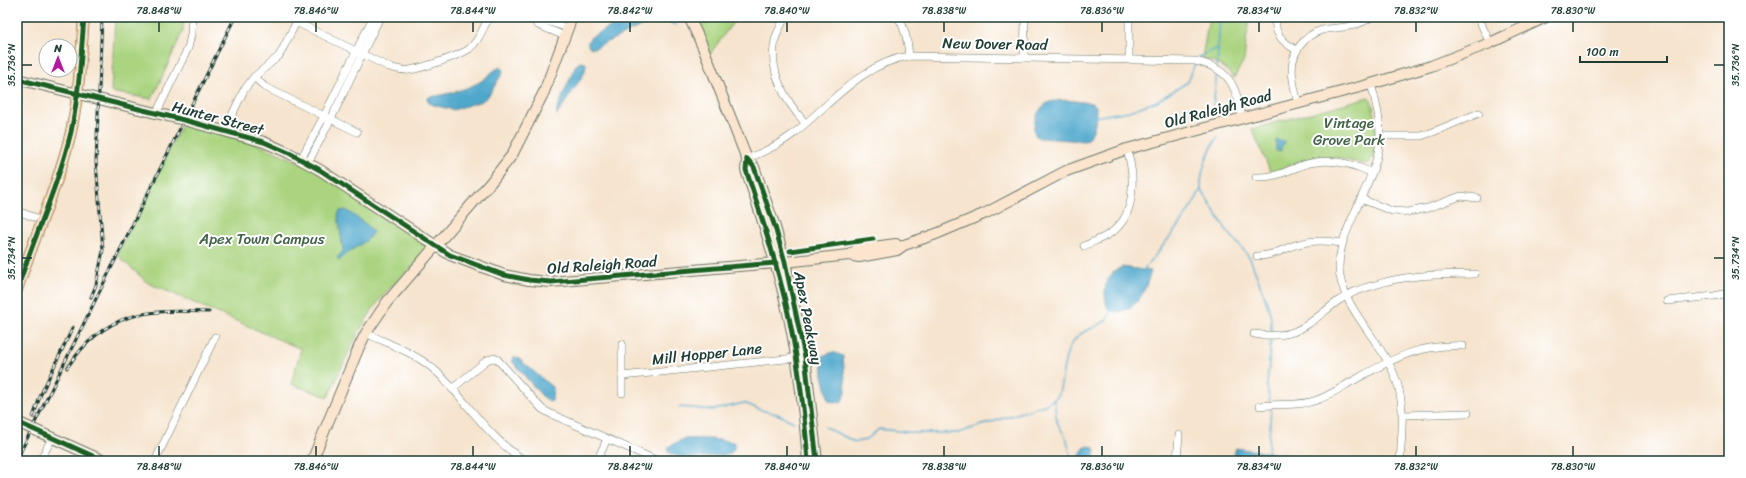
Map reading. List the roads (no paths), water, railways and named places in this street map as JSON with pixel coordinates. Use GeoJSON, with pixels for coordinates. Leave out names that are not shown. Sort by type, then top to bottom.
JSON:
{"type":"FeatureCollection","features":[{"type":"Feature","properties":{"kind":"main road"},"geometry":{"type":"LineString","coordinates":[[17,290],[42,220],[70,133],[78,94],[84,17]]}},
{"type":"Feature","properties":{"kind":"main road"},"geometry":{"type":"LineString","coordinates":[[312,461],[366,333],[386,302],[436,247],[512,155],[544,92],[572,17]]}},
{"type":"Feature","properties":{"kind":"main road","name":"Apex Peakway"},"geometry":{"type":"LineString","coordinates":[[689,17],[702,45],[747,159],[746,170],[780,262],[805,357],[817,461]]}},
{"type":"Feature","properties":{"kind":"main road","name":"Old Raleigh Road"},"geometry":{"type":"LineString","coordinates":[[436,247],[450,255],[504,275],[529,280],[551,282],[849,255],[858,249],[895,244],[904,245],[936,234],[986,213],[1066,171],[1127,149],[1242,117],[1371,84],[1450,60],[1546,17]]}},
{"type":"Feature","properties":{"kind":"main road","name":"Hunter Street"},"geometry":{"type":"LineString","coordinates":[[17,79],[264,142],[305,161],[436,247]]}},
{"type":"Feature","properties":{"kind":"main road","name":"Apex Peakway"},"geometry":{"type":"LineString","coordinates":[[780,262],[802,406],[808,461]]}},
{"type":"Feature","properties":{"kind":"main road"},"geometry":{"type":"LineString","coordinates":[[17,422],[104,461]]}},
{"type":"Feature","properties":{"kind":"street"},"geometry":{"type":"LineString","coordinates":[[156,114],[188,48],[191,35],[192,17]]}},
{"type":"Feature","properties":{"kind":"street"},"geometry":{"type":"LineString","coordinates":[[305,161],[328,118],[359,53],[373,17]]}},
{"type":"Feature","properties":{"kind":"street"},"geometry":{"type":"LineString","coordinates":[[359,53],[380,17]]}},
{"type":"Feature","properties":{"kind":"street"},"geometry":{"type":"LineString","coordinates":[[227,132],[237,104],[244,90],[254,77],[279,56],[298,19],[359,53],[396,69],[411,70],[456,55],[469,48],[478,38],[489,17]]}},
{"type":"Feature","properties":{"kind":"street"},"geometry":{"type":"LineString","coordinates":[[530,17],[540,19],[566,32]]}},
{"type":"Feature","properties":{"kind":"street"},"geometry":{"type":"LineString","coordinates":[[785,17],[775,39],[775,66],[779,84],[783,93],[805,124]]}},
{"type":"Feature","properties":{"kind":"street"},"geometry":{"type":"LineString","coordinates":[[898,17],[908,43],[909,56]]}},
{"type":"Feature","properties":{"kind":"street"},"geometry":{"type":"LineString","coordinates":[[1129,17],[1129,60]]}},
{"type":"Feature","properties":{"kind":"street"},"geometry":{"type":"LineString","coordinates":[[1276,17],[1275,25],[1278,34],[1288,45],[1296,50]]}},
{"type":"Feature","properties":{"kind":"street"},"geometry":{"type":"LineString","coordinates":[[1298,103],[1292,70],[1296,50],[1307,38],[1318,31],[1354,26],[1370,17]]}},
{"type":"Feature","properties":{"kind":"street"},"geometry":{"type":"LineString","coordinates":[[1478,17],[1490,43]]}},
{"type":"Feature","properties":{"kind":"street"},"geometry":{"type":"LineString","coordinates":[[1024,58],[1025,22]]}},
{"type":"Feature","properties":{"kind":"street","name":"New Dover Road"},"geometry":{"type":"LineString","coordinates":[[747,159],[778,144],[805,124],[863,75],[884,63],[909,56],[1195,61],[1213,66],[1226,75],[1232,82],[1239,102],[1242,117]]}},
{"type":"Feature","properties":{"kind":"street"},"geometry":{"type":"LineString","coordinates":[[254,77],[265,87],[357,132]]}},
{"type":"Feature","properties":{"kind":"street"},"geometry":{"type":"LineString","coordinates":[[1371,84],[1378,109],[1380,136],[1372,172],[1341,243],[1339,258],[1340,274],[1347,296],[1389,362],[1400,392],[1403,415],[1400,461]]}},
{"type":"Feature","properties":{"kind":"street"},"geometry":{"type":"LineString","coordinates":[[1380,136],[1421,136],[1480,113]]}},
{"type":"Feature","properties":{"kind":"street"},"geometry":{"type":"LineString","coordinates":[[1084,246],[1109,234],[1121,224],[1128,211],[1132,169],[1127,149]]}},
{"type":"Feature","properties":{"kind":"street"},"geometry":{"type":"LineString","coordinates":[[1256,177],[1268,177],[1305,164],[1330,161],[1350,164],[1372,172]]}},
{"type":"Feature","properties":{"kind":"street"},"geometry":{"type":"LineString","coordinates":[[1360,199],[1392,211],[1408,212],[1428,208],[1461,196],[1477,198]]}},
{"type":"Feature","properties":{"kind":"street"},"geometry":{"type":"LineString","coordinates":[[17,211],[42,220]]}},
{"type":"Feature","properties":{"kind":"street"},"geometry":{"type":"LineString","coordinates":[[1257,256],[1270,256],[1297,245],[1312,242],[1327,241],[1341,243]]}},
{"type":"Feature","properties":{"kind":"street"},"geometry":{"type":"LineString","coordinates":[[1254,334],[1274,336],[1297,332],[1347,296],[1368,287],[1394,279],[1475,274]]}},
{"type":"Feature","properties":{"kind":"street"},"geometry":{"type":"LineString","coordinates":[[1667,301],[1729,293]]}},
{"type":"Feature","properties":{"kind":"street"},"geometry":{"type":"LineString","coordinates":[[366,333],[417,357],[434,370],[494,437],[526,461]]}},
{"type":"Feature","properties":{"kind":"street"},"geometry":{"type":"LineString","coordinates":[[155,461],[215,337]]}},
{"type":"Feature","properties":{"kind":"street"},"geometry":{"type":"LineString","coordinates":[[622,344],[622,393]]}},
{"type":"Feature","properties":{"kind":"street"},"geometry":{"type":"LineString","coordinates":[[1260,406],[1272,404],[1300,404],[1317,400],[1409,352],[1426,348],[1463,346]]}},
{"type":"Feature","properties":{"kind":"street"},"geometry":{"type":"LineString","coordinates":[[452,389],[487,360],[494,358],[497,359],[542,409],[658,461]]}},
{"type":"Feature","properties":{"kind":"street","name":"Mill Hopper Lane"},"geometry":{"type":"LineString","coordinates":[[622,376],[795,358]]}},
{"type":"Feature","properties":{"kind":"street"},"geometry":{"type":"LineString","coordinates":[[1403,415],[1468,413]]}},
{"type":"Feature","properties":{"kind":"street"},"geometry":{"type":"LineString","coordinates":[[1177,461],[1179,436]]}},
{"type":"Feature","properties":{"kind":"street"},"geometry":{"type":"LineString","coordinates":[[40,461],[52,438]]}},
{"type":"Feature","properties":{"kind":"street"},"geometry":{"type":"LineString","coordinates":[[597,461],[606,439]]}},
{"type":"Feature","properties":{"kind":"water"},"geometry":{"type":"Polygon","coordinates":[[[629,17],[652,17],[652,19],[649,22],[595,48],[588,46],[588,41],[591,37],[629,17]]]}},
{"type":"Feature","properties":{"kind":"water"},"geometry":{"type":"Polygon","coordinates":[[[580,62],[586,63],[585,72],[557,115],[557,109],[576,65],[580,62]]]}},
{"type":"Feature","properties":{"kind":"water"},"geometry":{"type":"Polygon","coordinates":[[[501,67],[503,70],[502,74],[489,95],[482,101],[453,110],[430,104],[427,100],[429,97],[454,92],[473,86],[501,67]]]}},
{"type":"Feature","properties":{"kind":"water"},"geometry":{"type":"Polygon","coordinates":[[[1067,100],[1091,103],[1096,106],[1095,125],[1089,138],[1085,141],[1039,138],[1036,136],[1034,128],[1036,118],[1044,105],[1050,102],[1067,100]]]}},
{"type":"Feature","properties":{"kind":"water"},"geometry":{"type":"Polygon","coordinates":[[[1276,140],[1284,141],[1281,151],[1276,151],[1276,140]]]}},
{"type":"Feature","properties":{"kind":"water"},"geometry":{"type":"Polygon","coordinates":[[[346,210],[367,225],[373,232],[367,240],[346,254],[339,261],[337,258],[343,251],[338,215],[340,211],[346,210]]]}},
{"type":"Feature","properties":{"kind":"water"},"geometry":{"type":"Polygon","coordinates":[[[1122,267],[1151,271],[1142,295],[1138,300],[1123,311],[1113,312],[1108,309],[1106,303],[1106,285],[1111,275],[1122,267]]]}},
{"type":"Feature","properties":{"kind":"water"},"geometry":{"type":"Polygon","coordinates":[[[833,352],[843,356],[846,392],[841,403],[829,401],[823,375],[822,356],[833,352]]]}},
{"type":"Feature","properties":{"kind":"water"},"geometry":{"type":"Polygon","coordinates":[[[514,357],[518,358],[553,388],[551,402],[542,396],[511,360],[514,357]]]}},
{"type":"Feature","properties":{"kind":"water"},"geometry":{"type":"Polygon","coordinates":[[[683,439],[709,439],[734,442],[734,449],[730,454],[696,458],[681,457],[668,452],[668,447],[683,439]]]}},
{"type":"Feature","properties":{"kind":"water"},"geometry":{"type":"Polygon","coordinates":[[[1089,446],[1093,447],[1095,450],[1094,461],[1076,461],[1084,448],[1089,446]]]}},
{"type":"Feature","properties":{"kind":"water"},"geometry":{"type":"Polygon","coordinates":[[[1236,448],[1300,457],[1303,461],[1231,461],[1236,448]]]}},
{"type":"Feature","properties":{"kind":"waterway"},"geometry":{"type":"LineString","coordinates":[[1217,67],[1220,17]]}},
{"type":"Feature","properties":{"kind":"waterway"},"geometry":{"type":"LineString","coordinates":[[652,19],[665,20],[676,25]]}},
{"type":"Feature","properties":{"kind":"waterway"},"geometry":{"type":"LineString","coordinates":[[1197,60],[1199,57],[1218,48]]}},
{"type":"Feature","properties":{"kind":"waterway"},"geometry":{"type":"LineString","coordinates":[[1094,117],[1129,111],[1157,101],[1188,82],[1195,63]]}},
{"type":"Feature","properties":{"kind":"waterway"},"geometry":{"type":"LineString","coordinates":[[1214,113],[1213,105],[1217,73]]}},
{"type":"Feature","properties":{"kind":"waterway"},"geometry":{"type":"LineString","coordinates":[[1217,138],[1205,162],[1201,189],[1225,228],[1250,258],[1268,306],[1271,317],[1271,333]]}},
{"type":"Feature","properties":{"kind":"waterway"},"geometry":{"type":"LineString","coordinates":[[1144,270],[1182,221],[1201,189]]}},
{"type":"Feature","properties":{"kind":"waterway"},"geometry":{"type":"LineString","coordinates":[[825,427],[855,442],[866,440],[879,429],[916,433],[958,433],[1047,404],[1058,396],[1066,357],[1072,343],[1080,334],[1105,321],[1112,311]]}},
{"type":"Feature","properties":{"kind":"waterway"},"geometry":{"type":"LineString","coordinates":[[1270,403],[1267,387],[1271,337]]}},
{"type":"Feature","properties":{"kind":"waterway"},"geometry":{"type":"LineString","coordinates":[[1054,400],[1057,422],[1067,440],[1072,461]]}},
{"type":"Feature","properties":{"kind":"waterway"},"geometry":{"type":"LineString","coordinates":[[679,407],[714,410],[744,403],[761,410],[777,414],[794,422]]}},
{"type":"Feature","properties":{"kind":"waterway"},"geometry":{"type":"LineString","coordinates":[[1268,452],[1271,408]]}},
{"type":"Feature","properties":{"kind":"railway"},"geometry":{"type":"LineString","coordinates":[[91,297],[96,285],[103,250],[96,162],[102,17]]}},
{"type":"Feature","properties":{"kind":"railway"},"geometry":{"type":"LineString","coordinates":[[17,459],[235,17]]}},
{"type":"Feature","properties":{"kind":"railway"},"geometry":{"type":"LineString","coordinates":[[67,368],[81,349],[96,335],[112,324],[146,313],[166,311],[209,312]]}},
{"type":"Feature","properties":{"kind":"railway"},"geometry":{"type":"LineString","coordinates":[[33,417],[41,394],[73,327]]}},
{"type":"Feature","properties":{"kind":"park label","name":"Vintage Grove Park"},"geometry":{"type":"Point","coordinates":[1349,132]}},
{"type":"Feature","properties":{"kind":"park label","name":"Apex Town Campus"},"geometry":{"type":"Point","coordinates":[262,239]}}]}
